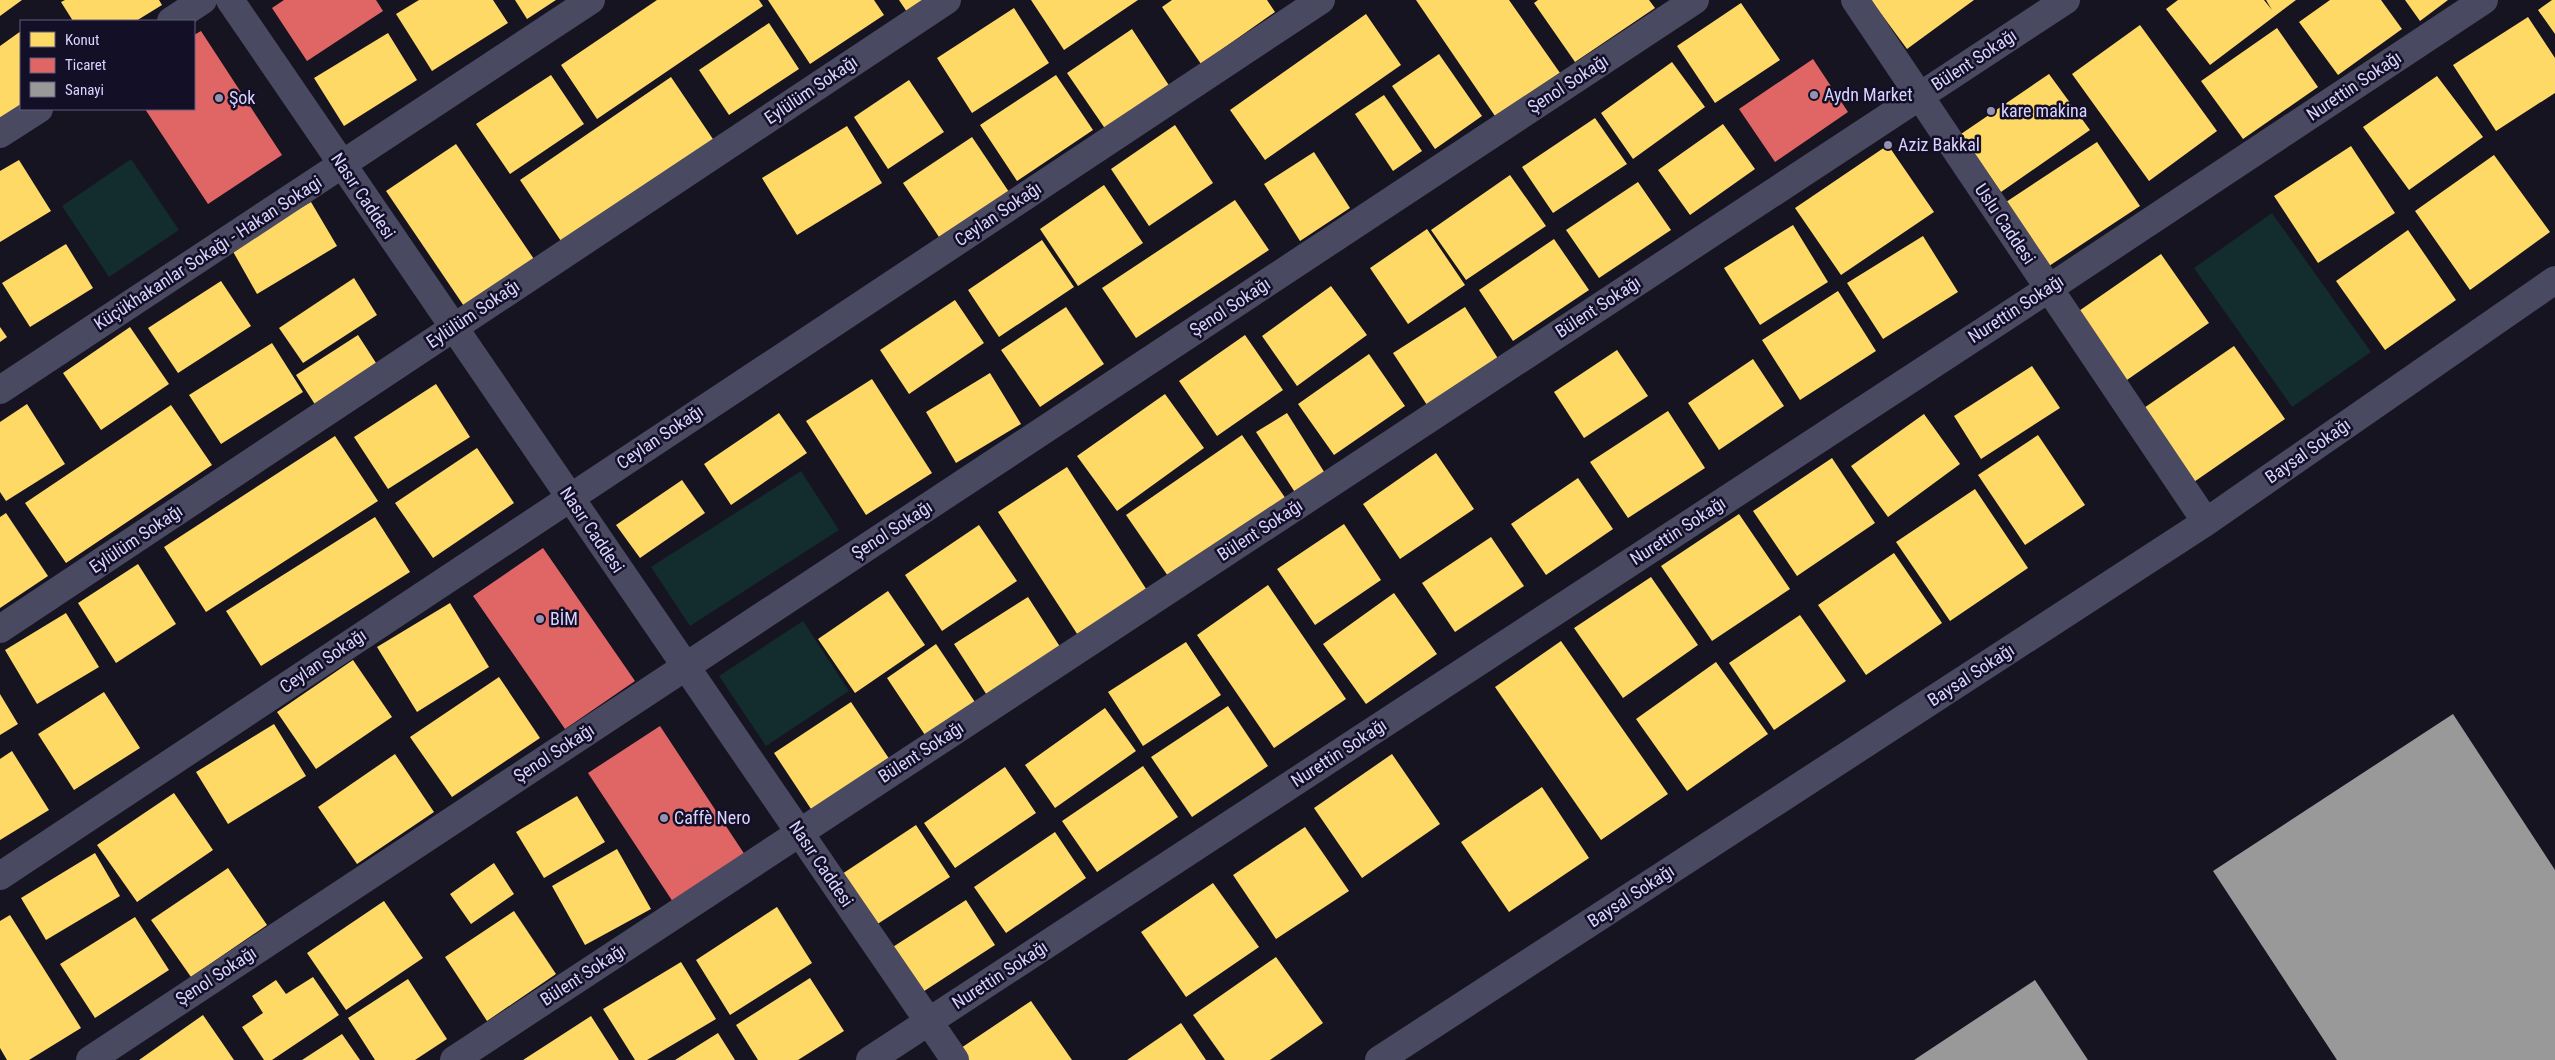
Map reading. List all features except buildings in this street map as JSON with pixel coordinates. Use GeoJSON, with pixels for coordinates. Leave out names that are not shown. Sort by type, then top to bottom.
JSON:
{"type":"FeatureCollection","features":[{"type":"Feature","properties":{"kind":"street"},"geometry":{"type":"LineString","coordinates":[[173,20],[203,0]]}},
{"type":"Feature","properties":{"kind":"street","name":"Nasır Caddesi"},"geometry":{"type":"LineString","coordinates":[[230,0],[955,1060]]}},
{"type":"Feature","properties":{"kind":"street","name":"Küçükhakanlar Sokağı - Hakan Sokagi"},"geometry":{"type":"LineString","coordinates":[[0,390],[591,0]]}},
{"type":"Feature","properties":{"kind":"street","name":"Eylülüm Sokağı"},"geometry":{"type":"LineString","coordinates":[[0,629],[946,0]]}},
{"type":"Feature","properties":{"kind":"street","name":"Ceylan Sokağı"},"geometry":{"type":"LineString","coordinates":[[0,876],[1321,0]]}},
{"type":"Feature","properties":{"kind":"street","name":"Şenol Sokağı"},"geometry":{"type":"LineString","coordinates":[[90,1060],[1695,0]]}},
{"type":"Feature","properties":{"kind":"street","name":"Uslu Caddesi"},"geometry":{"type":"LineString","coordinates":[[1855,0],[2206,522]]}},
{"type":"Feature","properties":{"kind":"street","name":"Bülent Sokağı"},"geometry":{"type":"LineString","coordinates":[[454,1060],[2066,0]]}},
{"type":"Feature","properties":{"kind":"street","name":"Nurettin Sokağı"},"geometry":{"type":"LineString","coordinates":[[870,1060],[2048,289],[2484,0]]}},
{"type":"Feature","properties":{"kind":"street"},"geometry":{"type":"LineString","coordinates":[[0,134],[37,110]]}},
{"type":"Feature","properties":{"kind":"street","name":"Baysal Sokağı"},"geometry":{"type":"LineString","coordinates":[[1379,1060],[2206,522],[2555,280]]}},
{"type":"Feature","properties":{"kind":"green space"},"geometry":{"type":"Polygon","coordinates":[[[131,159],[179,230],[109,277],[62,206],[131,159]]]}},
{"type":"Feature","properties":{"kind":"green space"},"geometry":{"type":"Polygon","coordinates":[[[2272,213],[2371,352],[2292,407],[2194,268],[2272,213]]]}},
{"type":"Feature","properties":{"kind":"green space"},"geometry":{"type":"Polygon","coordinates":[[[801,471],[839,530],[690,626],[651,567],[801,471]]]}},
{"type":"Feature","properties":{"kind":"green space"},"geometry":{"type":"Polygon","coordinates":[[[803,621],[849,691],[766,746],[719,676],[803,621]]]}},
{"type":"Feature","properties":{"kind":"place","name":"Aydn Market"},"geometry":{"type":"Point","coordinates":[1814,95]}},
{"type":"Feature","properties":{"kind":"place","name":"Şok"},"geometry":{"type":"Point","coordinates":[219,98]}},
{"type":"Feature","properties":{"kind":"place","name":"kare makina"},"geometry":{"type":"Point","coordinates":[1991,111]}},
{"type":"Feature","properties":{"kind":"place","name":"Aziz Bakkal"},"geometry":{"type":"Point","coordinates":[1888,145]}},
{"type":"Feature","properties":{"kind":"place","name":"BİM"},"geometry":{"type":"Point","coordinates":[540,619]}},
{"type":"Feature","properties":{"kind":"place","name":"Caffè Nero"},"geometry":{"type":"Point","coordinates":[664,818]}}]}
